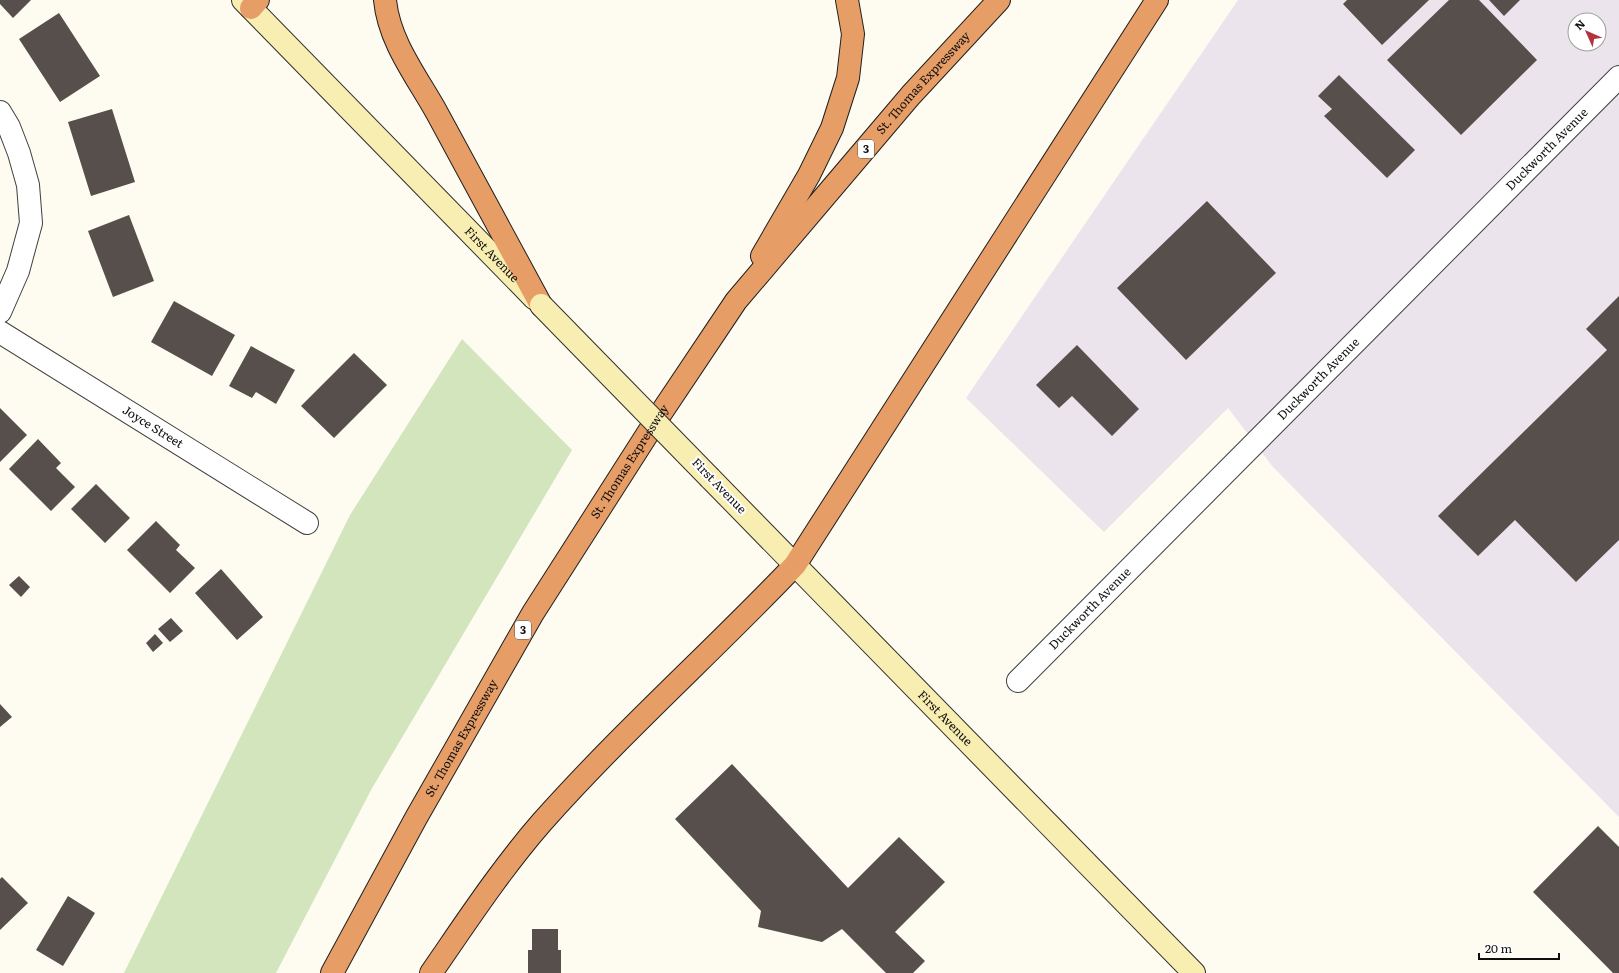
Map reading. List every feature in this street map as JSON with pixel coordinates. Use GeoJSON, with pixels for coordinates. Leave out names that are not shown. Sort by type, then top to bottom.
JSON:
{"type":"FeatureCollection","features":[{"type":"Feature","properties":{"kind":"highway"},"geometry":{"type":"LineString","coordinates":[[385,0],[395,36],[410,70],[434,107],[541,305]]}},
{"type":"Feature","properties":{"kind":"highway"},"geometry":{"type":"LineString","coordinates":[[736,301],[809,175],[832,128],[848,78],[853,34],[847,0]]}},
{"type":"Feature","properties":{"kind":"highway","name":"St. Thomas Expressway"},"geometry":{"type":"LineString","coordinates":[[332,973],[416,818],[533,613],[657,419],[736,301],[911,95],[999,0]]}},
{"type":"Feature","properties":{"kind":"highway"},"geometry":{"type":"LineString","coordinates":[[431,973],[495,880],[542,823],[619,739],[763,599],[795,565],[1157,0]]}},
{"type":"Feature","properties":{"kind":"main road","name":"First Avenue"},"geometry":{"type":"LineString","coordinates":[[251,3],[541,305],[1194,973]]}},
{"type":"Feature","properties":{"kind":"street","name":"Duckworth Avenue"},"geometry":{"type":"LineString","coordinates":[[1018,681],[1619,77]]}},
{"type":"Feature","properties":{"kind":"street"},"geometry":{"type":"LineString","coordinates":[[0,112],[9,127],[19,153],[28,185],[32,223],[18,271],[0,312]]}},
{"type":"Feature","properties":{"kind":"street","name":"Joyce Street"},"geometry":{"type":"LineString","coordinates":[[0,332],[307,523]]}},
{"type":"Feature","properties":{"kind":"shaded area"},"geometry":{"type":"Polygon","coordinates":[[[1238,0],[1619,0],[1619,817],[1273,467],[1228,408],[1104,532],[966,398],[1238,0]]]}},
{"type":"Feature","properties":{"kind":"green space"},"geometry":{"type":"Polygon","coordinates":[[[462,339],[572,450],[371,790],[276,973],[124,973],[350,515],[462,339]]]}},
{"type":"Feature","properties":{"kind":"building"},"geometry":{"type":"Polygon","coordinates":[[[0,0],[31,0],[13,18],[0,4],[0,0]]]}},
{"type":"Feature","properties":{"kind":"building"},"geometry":{"type":"Polygon","coordinates":[[[1347,0],[1429,0],[1382,45],[1343,4],[1347,0]]]}},
{"type":"Feature","properties":{"kind":"building"},"geometry":{"type":"Polygon","coordinates":[[[1449,0],[1479,0],[1537,60],[1461,135],[1387,60],[1449,0]]]}},
{"type":"Feature","properties":{"kind":"building"},"geometry":{"type":"Polygon","coordinates":[[[1489,0],[1520,0],[1504,16],[1489,0]]]}},
{"type":"Feature","properties":{"kind":"building"},"geometry":{"type":"Polygon","coordinates":[[[59,13],[100,76],[60,102],[19,39],[59,13]]]}},
{"type":"Feature","properties":{"kind":"building"},"geometry":{"type":"Polygon","coordinates":[[[1339,75],[1415,150],[1387,178],[1324,116],[1332,109],[1318,96],[1339,75]]]}},
{"type":"Feature","properties":{"kind":"building"},"geometry":{"type":"Polygon","coordinates":[[[112,109],[135,182],[91,196],[68,122],[112,109]]]}},
{"type":"Feature","properties":{"kind":"building"},"geometry":{"type":"Polygon","coordinates":[[[1207,201],[1276,273],[1186,360],[1117,288],[1207,201]]]}},
{"type":"Feature","properties":{"kind":"building"},"geometry":{"type":"Polygon","coordinates":[[[129,215],[154,281],[113,297],[88,231],[129,215]]]}},
{"type":"Feature","properties":{"kind":"building"},"geometry":{"type":"Polygon","coordinates":[[[1619,296],[1619,540],[1576,582],[1515,520],[1478,556],[1438,516],[1607,350],[1586,329],[1619,296]]]}},
{"type":"Feature","properties":{"kind":"building"},"geometry":{"type":"Polygon","coordinates":[[[174,301],[235,335],[212,376],[151,342],[174,301]]]}},
{"type":"Feature","properties":{"kind":"building"},"geometry":{"type":"Polygon","coordinates":[[[1077,345],[1139,409],[1112,436],[1072,396],[1059,408],[1036,385],[1077,345]]]}},
{"type":"Feature","properties":{"kind":"building"},"geometry":{"type":"Polygon","coordinates":[[[251,346],[295,370],[276,404],[256,392],[252,398],[229,386],[251,346]]]}},
{"type":"Feature","properties":{"kind":"building"},"geometry":{"type":"Polygon","coordinates":[[[354,353],[387,385],[334,438],[301,406],[354,353]]]}},
{"type":"Feature","properties":{"kind":"building"},"geometry":{"type":"Polygon","coordinates":[[[0,408],[27,435],[0,462],[0,408]]]}},
{"type":"Feature","properties":{"kind":"building"},"geometry":{"type":"Polygon","coordinates":[[[38,439],[61,463],[56,468],[75,487],[51,511],[9,469],[38,439]]]}},
{"type":"Feature","properties":{"kind":"building"},"geometry":{"type":"Polygon","coordinates":[[[96,484],[130,518],[105,543],[71,509],[96,484]]]}},
{"type":"Feature","properties":{"kind":"building"},"geometry":{"type":"Polygon","coordinates":[[[156,521],[180,545],[176,550],[195,568],[170,593],[127,550],[156,521]]]}},
{"type":"Feature","properties":{"kind":"building"},"geometry":{"type":"Polygon","coordinates":[[[221,569],[263,617],[237,640],[195,593],[221,569]]]}},
{"type":"Feature","properties":{"kind":"building"},"geometry":{"type":"Polygon","coordinates":[[[19,576],[30,587],[21,597],[9,585],[19,576]]]}},
{"type":"Feature","properties":{"kind":"building"},"geometry":{"type":"Polygon","coordinates":[[[171,618],[183,631],[170,642],[158,629],[171,618]]]}},
{"type":"Feature","properties":{"kind":"building"},"geometry":{"type":"Polygon","coordinates":[[[155,634],[163,643],[153,652],[146,643],[155,634]]]}},
{"type":"Feature","properties":{"kind":"building"},"geometry":{"type":"Polygon","coordinates":[[[0,704],[12,717],[0,727],[0,704]]]}},
{"type":"Feature","properties":{"kind":"building"},"geometry":{"type":"Polygon","coordinates":[[[732,764],[848,888],[899,837],[945,882],[895,932],[925,961],[913,973],[886,973],[842,929],[822,942],[758,927],[761,911],[675,819],[732,764]]]}},
{"type":"Feature","properties":{"kind":"building"},"geometry":{"type":"Polygon","coordinates":[[[1598,826],[1619,847],[1619,973],[1613,973],[1533,892],[1598,826]]]}},
{"type":"Feature","properties":{"kind":"building"},"geometry":{"type":"Polygon","coordinates":[[[2,877],[28,903],[0,930],[0,879],[2,877]]]}},
{"type":"Feature","properties":{"kind":"building"},"geometry":{"type":"Polygon","coordinates":[[[68,896],[95,913],[63,966],[36,950],[68,896]]]}},
{"type":"Feature","properties":{"kind":"building"},"geometry":{"type":"Polygon","coordinates":[[[532,929],[558,929],[558,950],[561,950],[561,973],[528,973],[528,950],[532,950],[532,929]]]}}]}
